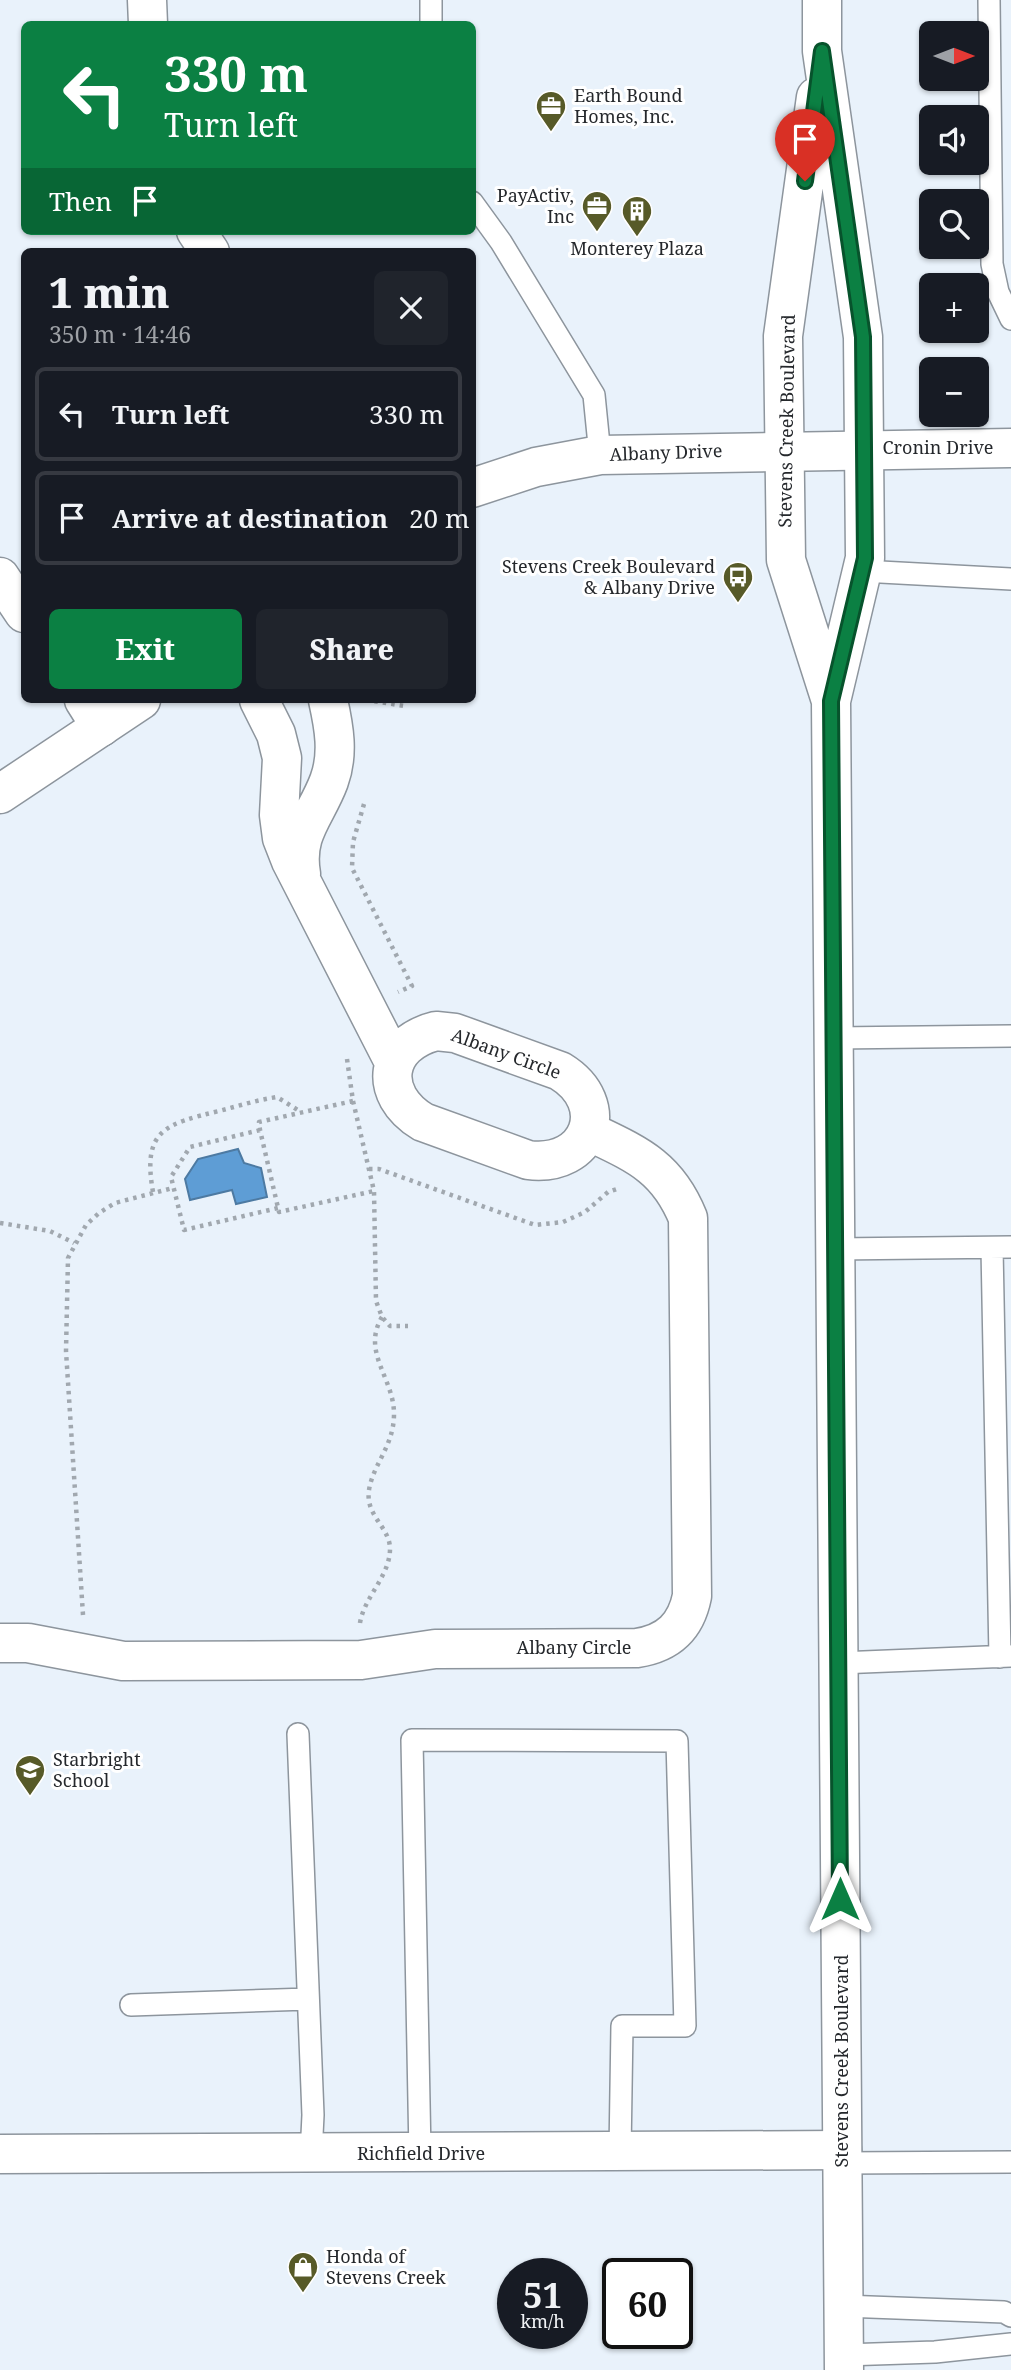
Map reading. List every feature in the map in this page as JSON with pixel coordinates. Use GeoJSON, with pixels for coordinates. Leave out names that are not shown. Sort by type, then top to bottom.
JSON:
{"type":"FeatureCollection","features":[{"type":"Feature","properties":{"kind":"street"},"geometry":{"type":"LineString","coordinates":[[147,0],[148,21]]}},
{"type":"Feature","properties":{"kind":"street","name":"Stevens Creek Boulevard"},"geometry":{"type":"LineString","coordinates":[[822,0],[822,51],[783,336],[786,561],[831,701]]}},
{"type":"Feature","properties":{"kind":"street","name":"Stevens Creek Boulevard"},"geometry":{"type":"LineString","coordinates":[[822,51],[863,337],[862,571],[831,701],[844,2362]]}},
{"type":"Feature","properties":{"kind":"street","name":"Cronin Drive"},"geometry":{"type":"LineString","coordinates":[[864,448],[1011,447]]}},
{"type":"Feature","properties":{"kind":"street","name":"Albany Drive"},"geometry":{"type":"LineString","coordinates":[[476,487],[536,467],[600,455],[864,448]]}},
{"type":"Feature","properties":{"kind":"street"},"geometry":{"type":"LineString","coordinates":[[0,577],[21,608]]}},
{"type":"Feature","properties":{"kind":"street"},"geometry":{"type":"LineString","coordinates":[[0,794],[92,713],[130,703]]}},
{"type":"Feature","properties":{"kind":"street"},"geometry":{"type":"LineString","coordinates":[[260,703],[276,734],[282,758],[283,786],[279,815],[282,838],[290,861],[302,879],[394,1062],[392,1080],[396,1098],[407,1113],[423,1122],[528,1160],[546,1162],[564,1158],[578,1147],[588,1131]]}},
{"type":"Feature","properties":{"kind":"street"},"geometry":{"type":"LineString","coordinates":[[302,879],[300,844],[305,825],[326,789],[335,755],[334,727],[329,703]]}},
{"type":"Feature","properties":{"kind":"street"},"geometry":{"type":"LineString","coordinates":[[283,786],[326,789]]}},
{"type":"Feature","properties":{"kind":"street","name":"Albany Circle"},"geometry":{"type":"LineString","coordinates":[[0,1643],[28,1643],[123,1661],[361,1660],[435,1649],[637,1648],[666,1639],[680,1628],[688,1613],[692,1596],[688,1218],[678,1195],[665,1175],[636,1155],[588,1131],[590,1113],[586,1095],[575,1080],[560,1071],[455,1033],[436,1031],[418,1035],[404,1046],[394,1062]]}},
{"type":"Feature","properties":{"kind":"street","name":"Richfield Drive"},"geometry":{"type":"LineString","coordinates":[[0,2154],[620,2152],[842,2157]]}},
{"type":"Feature","properties":{"kind":"lane"},"geometry":{"type":"LineString","coordinates":[[431,0],[431,21]]}},
{"type":"Feature","properties":{"kind":"lane"},"geometry":{"type":"LineString","coordinates":[[989,0],[1001,228],[992,264],[998,292],[1011,319]]}},
{"type":"Feature","properties":{"kind":"lane"},"geometry":{"type":"LineString","coordinates":[[476,208],[501,242],[594,395],[600,455]]}},
{"type":"Feature","properties":{"kind":"lane"},"geometry":{"type":"LineString","coordinates":[[862,571],[1011,579]]}},
{"type":"Feature","properties":{"kind":"lane"},"geometry":{"type":"LineString","coordinates":[[834,1038],[1011,1036]]}},
{"type":"Feature","properties":{"kind":"lane"},"geometry":{"type":"LineString","coordinates":[[836,1249],[1001,1248],[1006,1656],[839,1663]]}},
{"type":"Feature","properties":{"kind":"lane"},"geometry":{"type":"LineString","coordinates":[[298,1734],[312,2155]]}},
{"type":"Feature","properties":{"kind":"lane"},"geometry":{"type":"LineString","coordinates":[[420,2154],[412,1740],[677,1741],[685,2026],[622,2026],[620,2152]]}},
{"type":"Feature","properties":{"kind":"lane"},"geometry":{"type":"LineString","coordinates":[[131,2005],[308,1999]]}},
{"type":"Feature","properties":{"kind":"lane"},"geometry":{"type":"LineString","coordinates":[[842,2157],[1011,2162]]}},
{"type":"Feature","properties":{"kind":"lane"},"geometry":{"type":"LineString","coordinates":[[843,2306],[990,2311],[1011,2316]]}},
{"type":"Feature","properties":{"kind":"lane"},"geometry":{"type":"LineString","coordinates":[[844,2362],[1011,2344]]}},
{"type":"Feature","properties":{"kind":"path"},"geometry":{"type":"LineString","coordinates":[[385,703],[405,706]]}},
{"type":"Feature","properties":{"kind":"path"},"geometry":{"type":"LineString","coordinates":[[153,1192],[149,1166],[152,1147],[163,1131],[179,1121],[277,1097],[302,1112]]}},
{"type":"Feature","properties":{"kind":"path"},"geometry":{"type":"LineString","coordinates":[[353,1101],[259,1122],[260,1130],[279,1212],[373,1191]]}},
{"type":"Feature","properties":{"kind":"path"},"geometry":{"type":"LineString","coordinates":[[260,1130],[190,1147],[171,1177],[173,1188],[184,1230],[278,1208]]}},
{"type":"Feature","properties":{"kind":"path"},"geometry":{"type":"LineString","coordinates":[[75,1652],[84,1608],[80,1589],[66,1351],[66,1278],[74,1243],[99,1213],[115,1203],[173,1188]]}},
{"type":"Feature","properties":{"kind":"path"},"geometry":{"type":"LineString","coordinates":[[0,1223],[50,1231],[74,1243]]}},
{"type":"Feature","properties":{"kind":"path"},"geometry":{"type":"LineString","coordinates":[[361,1660],[358,1638],[361,1616],[386,1565],[390,1548],[369,1505],[369,1488],[393,1435],[393,1396],[373,1342],[375,1329],[382,1317]]}},
{"type":"Feature","properties":{"kind":"water"},"geometry":{"type":"Polygon","coordinates":[[[238,1149],[244,1163],[261,1168],[267,1197],[236,1204],[232,1190],[190,1200],[185,1179],[198,1159],[238,1149]]]}},
{"type":"Feature","properties":{"kind":"place","name":"Earth Bound Homes, Inc."},"geometry":{"type":"Point","coordinates":[551,133]}},
{"type":"Feature","properties":{"kind":"place","name":"PayActiv, Inc"},"geometry":{"type":"Point","coordinates":[597,233]}},
{"type":"Feature","properties":{"kind":"place","name":"Monterey Plaza"},"geometry":{"type":"Point","coordinates":[637,238]}},
{"type":"Feature","properties":{"kind":"place","name":"Stevens Creek Boulevard & Albany Drive"},"geometry":{"type":"Point","coordinates":[738,604]}},
{"type":"Feature","properties":{"kind":"place","name":"Starbright School"},"geometry":{"type":"Point","coordinates":[30,1797]}},
{"type":"Feature","properties":{"kind":"place","name":"Honda of Stevens Creek"},"geometry":{"type":"Point","coordinates":[303,2294]}},
{"type":"Feature","properties":{"kind":"route"},"geometry":{"type":"LineString","coordinates":[[805,181],[822,51],[863,337],[865,558],[831,701],[840,1899]]}}]}
